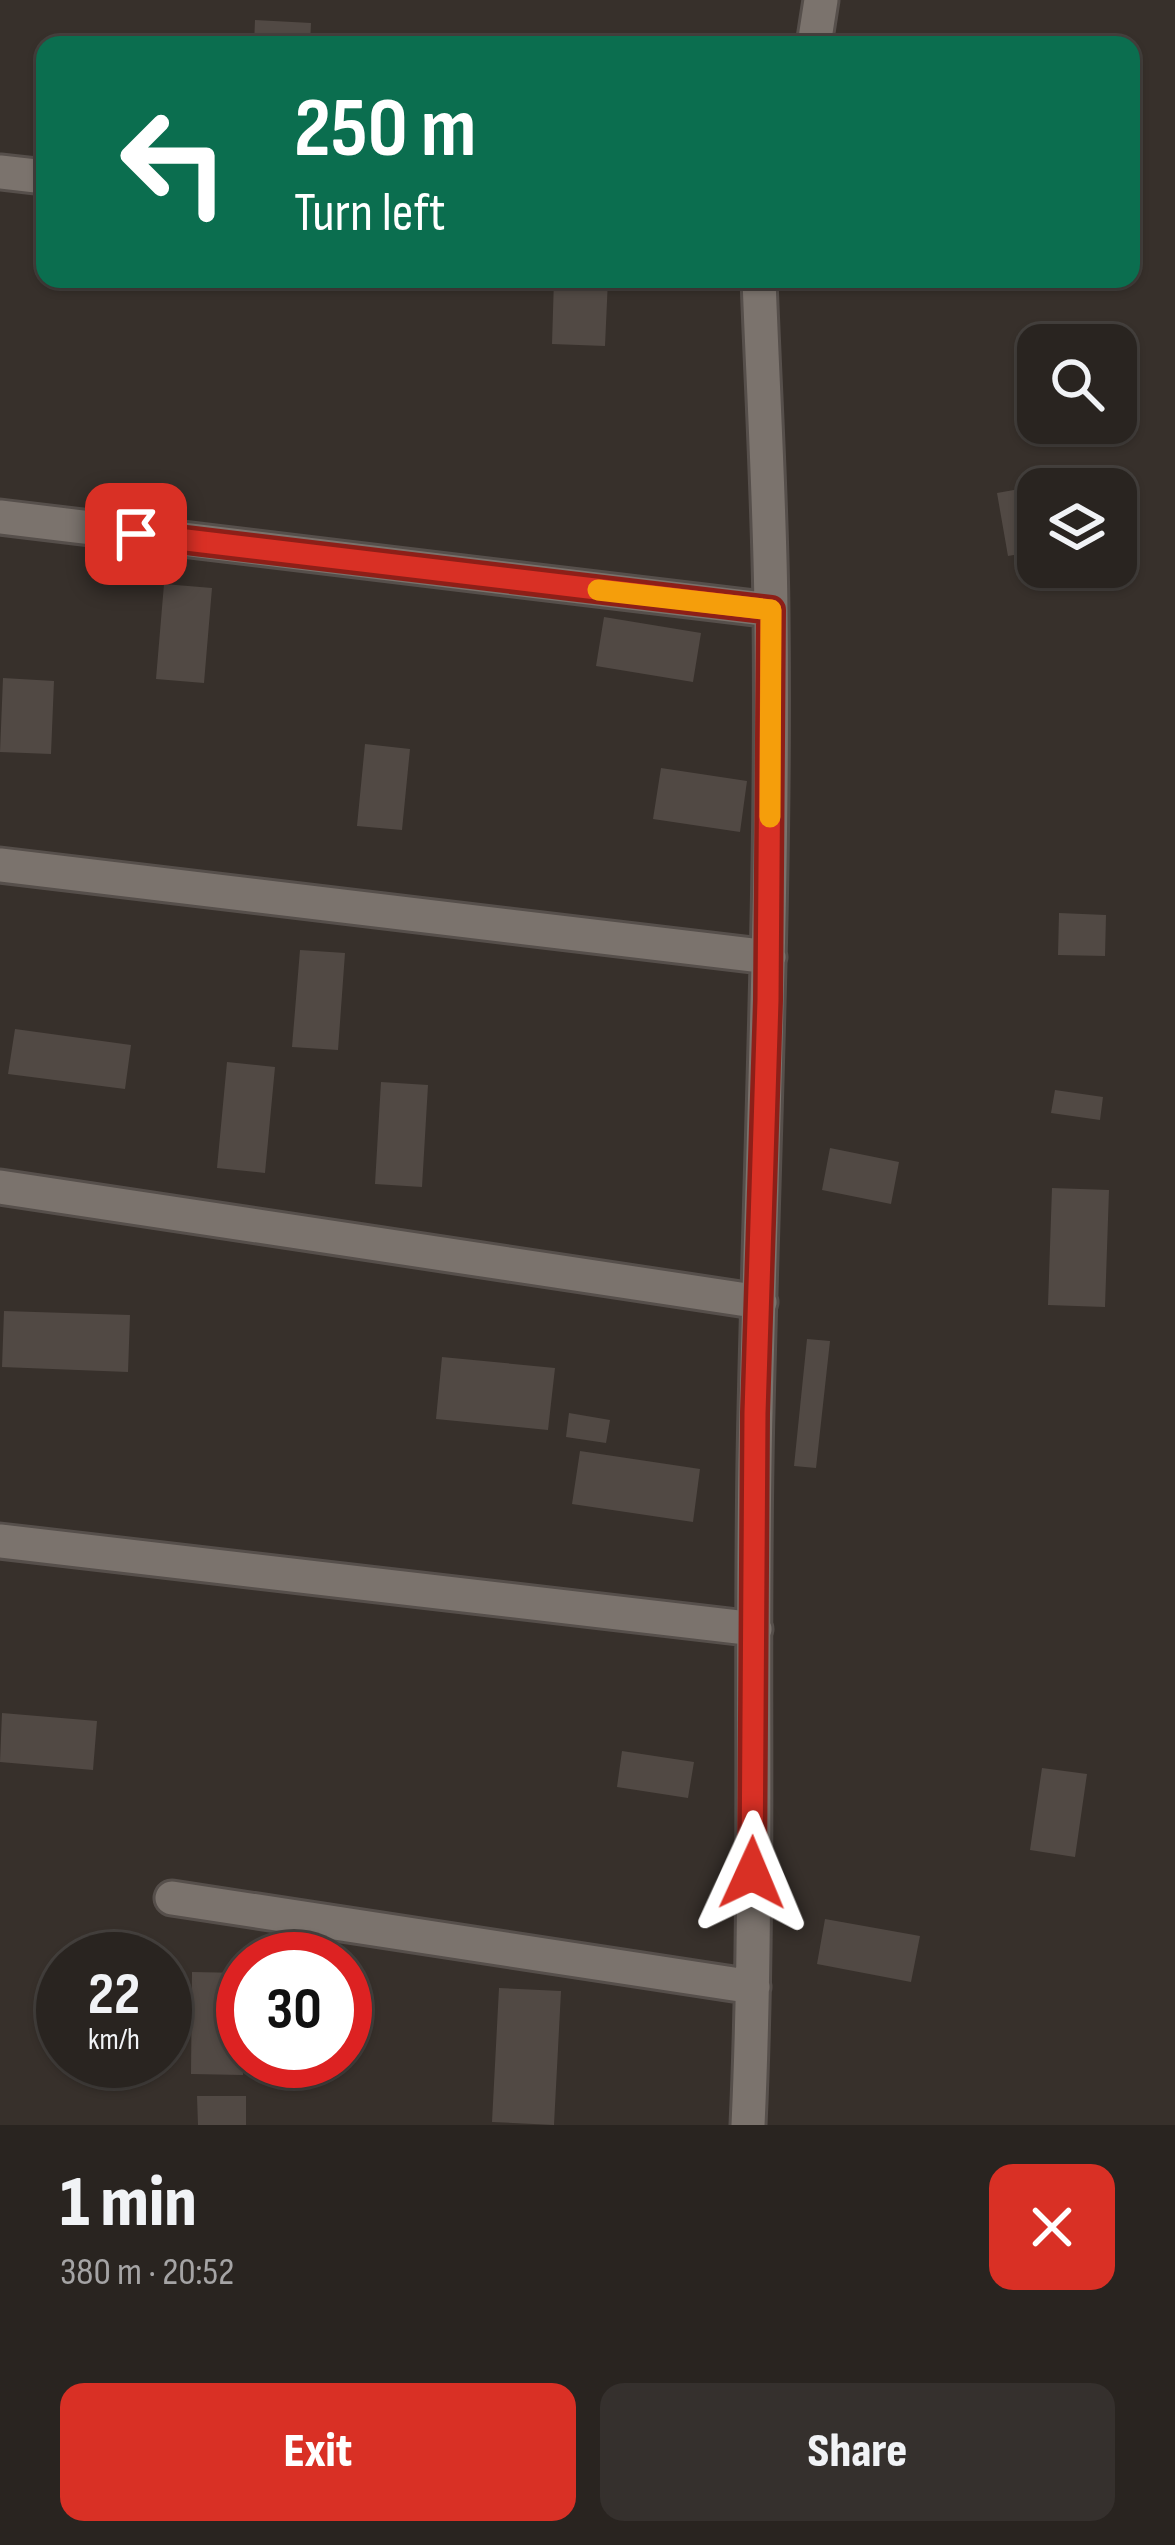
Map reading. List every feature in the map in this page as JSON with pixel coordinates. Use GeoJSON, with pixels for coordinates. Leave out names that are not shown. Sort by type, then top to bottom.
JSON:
{"type":"FeatureCollection","features":[{"type":"Feature","properties":{"kind":"street"},"geometry":{"type":"LineString","coordinates":[[815,36],[821,0]]}},
{"type":"Feature","properties":{"kind":"street"},"geometry":{"type":"LineString","coordinates":[[0,172],[36,176]]}},
{"type":"Feature","properties":{"kind":"street"},"geometry":{"type":"LineString","coordinates":[[748,2125],[769,956],[771,610],[759,288]]}},
{"type":"Feature","properties":{"kind":"street"},"geometry":{"type":"LineString","coordinates":[[0,517],[771,610]]}},
{"type":"Feature","properties":{"kind":"street"},"geometry":{"type":"LineString","coordinates":[[0,865],[769,956]]}},
{"type":"Feature","properties":{"kind":"street"},"geometry":{"type":"LineString","coordinates":[[0,1187],[760,1302]]}},
{"type":"Feature","properties":{"kind":"street"},"geometry":{"type":"LineString","coordinates":[[0,1541],[755,1629]]}},
{"type":"Feature","properties":{"kind":"street"},"geometry":{"type":"LineString","coordinates":[[172,1898],[753,1988]]}},
{"type":"Feature","properties":{"kind":"building"},"geometry":{"type":"Polygon","coordinates":[[[255,20],[311,23],[310,36],[254,36],[255,20]]]}},
{"type":"Feature","properties":{"kind":"building"},"geometry":{"type":"Polygon","coordinates":[[[554,288],[608,288],[605,346],[552,344],[554,288]]]}},
{"type":"Feature","properties":{"kind":"building"},"geometry":{"type":"Polygon","coordinates":[[[1017,489],[1017,554],[1008,556],[997,493],[1017,489]]]}},
{"type":"Feature","properties":{"kind":"building"},"geometry":{"type":"Polygon","coordinates":[[[164,584],[212,588],[204,683],[156,679],[164,584]]]}},
{"type":"Feature","properties":{"kind":"building"},"geometry":{"type":"Polygon","coordinates":[[[604,617],[701,633],[693,682],[596,666],[604,617]]]}},
{"type":"Feature","properties":{"kind":"building"},"geometry":{"type":"Polygon","coordinates":[[[3,678],[54,681],[51,754],[0,752],[3,678]]]}},
{"type":"Feature","properties":{"kind":"building"},"geometry":{"type":"Polygon","coordinates":[[[365,744],[410,749],[402,830],[357,826],[365,744]]]}},
{"type":"Feature","properties":{"kind":"building"},"geometry":{"type":"Polygon","coordinates":[[[661,768],[747,781],[740,832],[653,819],[661,768]]]}},
{"type":"Feature","properties":{"kind":"building"},"geometry":{"type":"Polygon","coordinates":[[[1059,913],[1106,915],[1105,956],[1058,955],[1059,913]]]}},
{"type":"Feature","properties":{"kind":"building"},"geometry":{"type":"Polygon","coordinates":[[[300,950],[345,953],[338,1050],[292,1047],[300,950]]]}},
{"type":"Feature","properties":{"kind":"building"},"geometry":{"type":"Polygon","coordinates":[[[15,1029],[131,1045],[125,1089],[8,1074],[15,1029]]]}},
{"type":"Feature","properties":{"kind":"building"},"geometry":{"type":"Polygon","coordinates":[[[227,1062],[275,1067],[265,1173],[217,1168],[227,1062]]]}},
{"type":"Feature","properties":{"kind":"building"},"geometry":{"type":"Polygon","coordinates":[[[381,1082],[428,1085],[422,1187],[375,1184],[381,1082]]]}},
{"type":"Feature","properties":{"kind":"building"},"geometry":{"type":"Polygon","coordinates":[[[1055,1090],[1103,1097],[1100,1120],[1051,1113],[1055,1090]]]}},
{"type":"Feature","properties":{"kind":"building"},"geometry":{"type":"Polygon","coordinates":[[[830,1148],[899,1162],[891,1204],[822,1190],[830,1148]]]}},
{"type":"Feature","properties":{"kind":"building"},"geometry":{"type":"Polygon","coordinates":[[[1052,1188],[1109,1190],[1105,1307],[1048,1305],[1052,1188]]]}},
{"type":"Feature","properties":{"kind":"building"},"geometry":{"type":"Polygon","coordinates":[[[4,1311],[130,1315],[128,1372],[2,1367],[4,1311]]]}},
{"type":"Feature","properties":{"kind":"building"},"geometry":{"type":"Polygon","coordinates":[[[807,1339],[830,1341],[816,1468],[794,1466],[807,1339]]]}},
{"type":"Feature","properties":{"kind":"building"},"geometry":{"type":"Polygon","coordinates":[[[442,1357],[555,1368],[548,1430],[436,1419],[442,1357]]]}},
{"type":"Feature","properties":{"kind":"building"},"geometry":{"type":"Polygon","coordinates":[[[569,1413],[610,1420],[606,1443],[566,1437],[569,1413]]]}},
{"type":"Feature","properties":{"kind":"building"},"geometry":{"type":"Polygon","coordinates":[[[580,1451],[700,1469],[693,1522],[572,1504],[580,1451]]]}},
{"type":"Feature","properties":{"kind":"building"},"geometry":{"type":"Polygon","coordinates":[[[2,1713],[97,1721],[93,1770],[0,1762],[2,1713]]]}},
{"type":"Feature","properties":{"kind":"building"},"geometry":{"type":"Polygon","coordinates":[[[622,1751],[694,1762],[688,1798],[617,1787],[622,1751]]]}},
{"type":"Feature","properties":{"kind":"building"},"geometry":{"type":"Polygon","coordinates":[[[1042,1768],[1087,1774],[1075,1857],[1030,1850],[1042,1768]]]}},
{"type":"Feature","properties":{"kind":"building"},"geometry":{"type":"Polygon","coordinates":[[[825,1919],[920,1936],[911,1982],[817,1964],[825,1919]]]}},
{"type":"Feature","properties":{"kind":"building"},"geometry":{"type":"Polygon","coordinates":[[[192,1972],[216,1972],[216,2074],[192,2074],[192,1972]]]}},
{"type":"Feature","properties":{"kind":"building"},"geometry":{"type":"Polygon","coordinates":[[[499,1988],[561,1991],[554,2125],[492,2122],[499,1988]]]}},
{"type":"Feature","properties":{"kind":"building"},"geometry":{"type":"Polygon","coordinates":[[[197,2096],[246,2096],[246,2125],[198,2125],[197,2096]]]}},
{"type":"Feature","properties":{"kind":"slow traffic"},"geometry":{"type":"LineString","coordinates":[[598,590],[771,610],[770,817]]}},
{"type":"Feature","properties":{"kind":"route"},"geometry":{"type":"LineString","coordinates":[[136,534],[771,610],[768,1000],[755,1413],[752,1873]]}}]}
